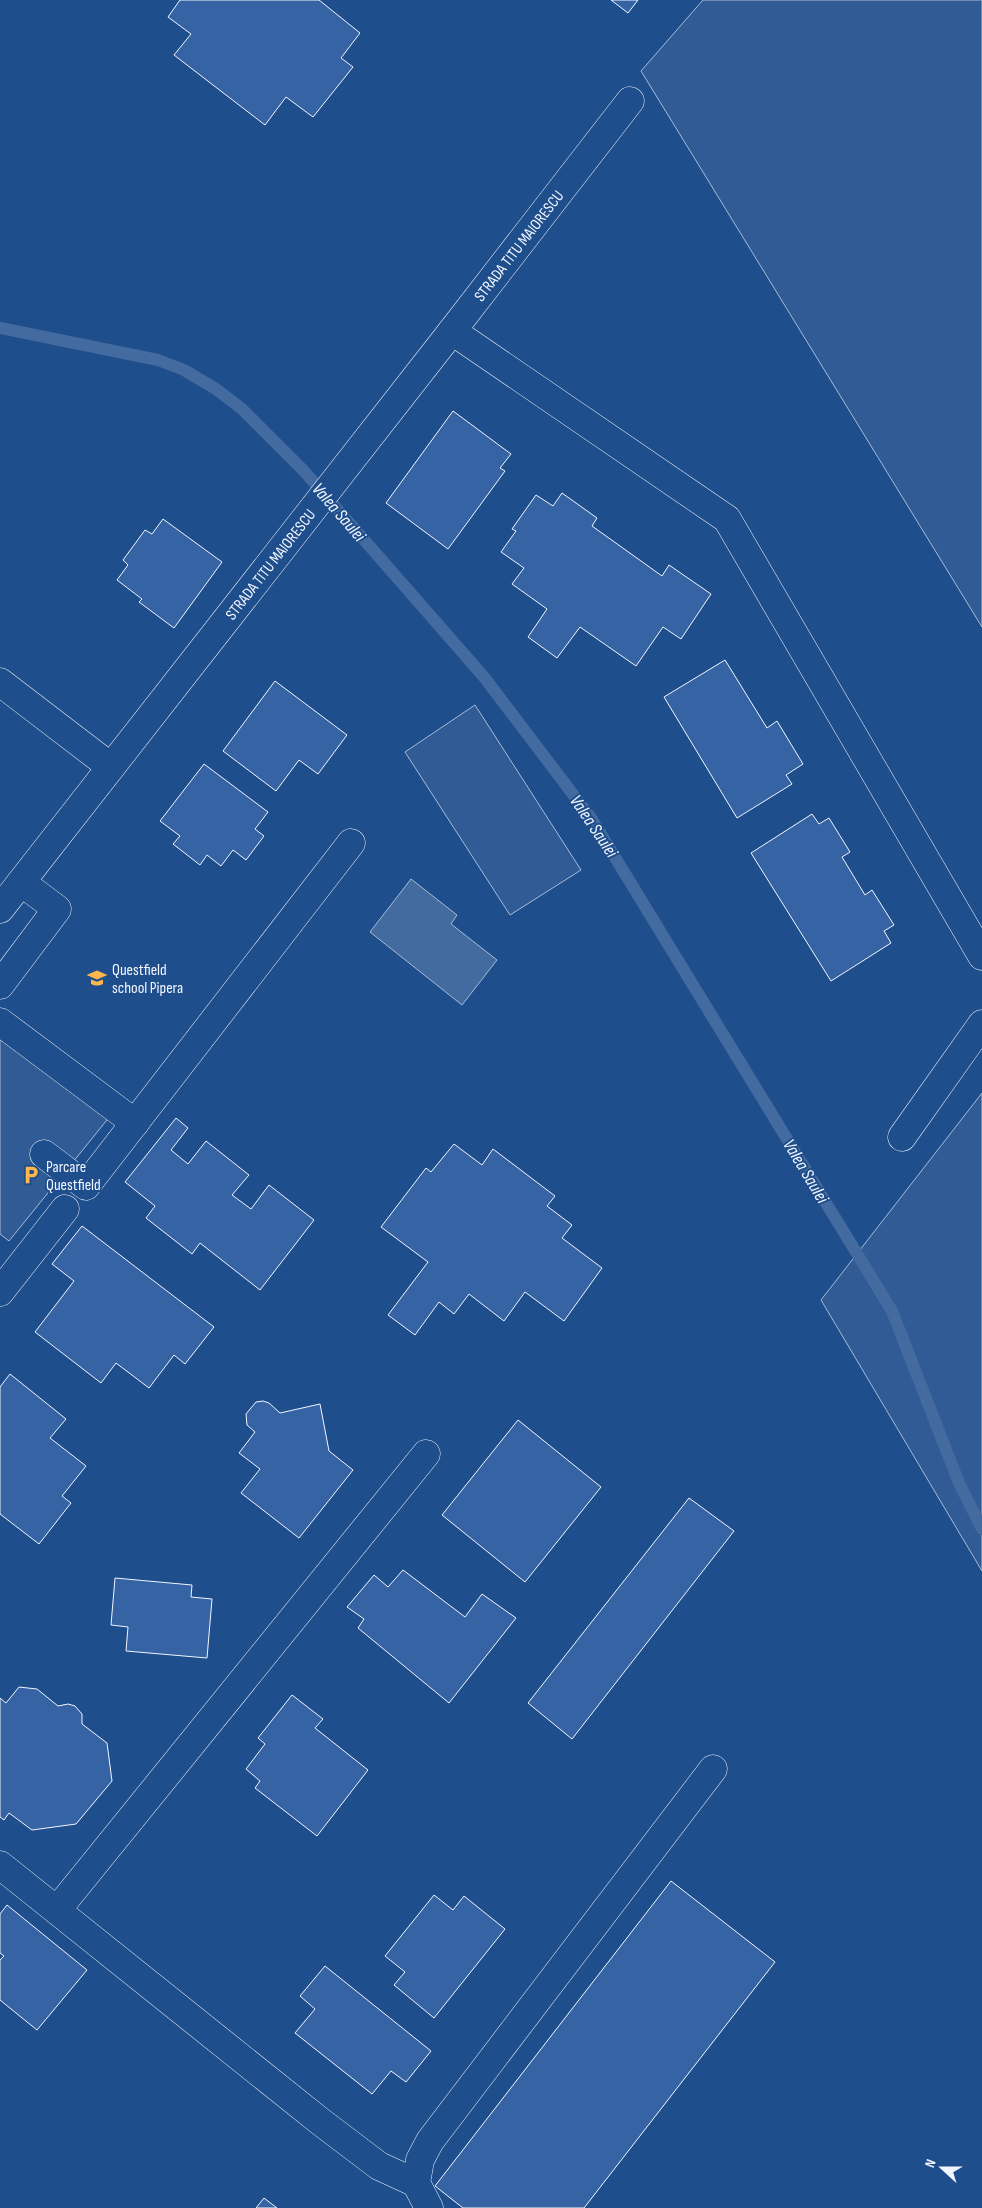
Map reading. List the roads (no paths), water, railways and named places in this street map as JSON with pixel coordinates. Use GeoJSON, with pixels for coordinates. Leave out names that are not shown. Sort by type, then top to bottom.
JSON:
{"type":"FeatureCollection","features":[{"type":"Feature","properties":{"kind":"street","name":"STRADA TITU MAIORESCU"},"geometry":{"type":"LineString","coordinates":[[0,909],[630,100]]}},
{"type":"Feature","properties":{"kind":"street"},"geometry":{"type":"LineString","coordinates":[[452,331],[727,519],[982,956]]}},
{"type":"Feature","properties":{"kind":"street"},"geometry":{"type":"LineString","coordinates":[[0,682],[111,767]]}},
{"type":"Feature","properties":{"kind":"street"},"geometry":{"type":"LineString","coordinates":[[44,1154],[86,1186],[351,843]]}},
{"type":"Feature","properties":{"kind":"street"},"geometry":{"type":"LineString","coordinates":[[0,985],[56,909],[21,882]]}},
{"type":"Feature","properties":{"kind":"street"},"geometry":{"type":"LineString","coordinates":[[0,1022],[135,1122]]}},
{"type":"Feature","properties":{"kind":"street"},"geometry":{"type":"LineString","coordinates":[[902,1137],[982,1024]]}},
{"type":"Feature","properties":{"kind":"street"},"geometry":{"type":"LineString","coordinates":[[0,1292],[65,1209]]}},
{"type":"Feature","properties":{"kind":"street"},"geometry":{"type":"LineString","coordinates":[[57,1910],[426,1454]]}},
{"type":"Feature","properties":{"kind":"street"},"geometry":{"type":"LineString","coordinates":[[429,2208],[416,2183],[420,2160],[430,2141],[713,1769]]}},
{"type":"Feature","properties":{"kind":"street"},"geometry":{"type":"LineString","coordinates":[[0,1865],[328,2128],[379,2166],[416,2183]]}},
{"type":"Feature","properties":{"kind":"waterway","name":"Valea Saulei"},"geometry":{"type":"LineString","coordinates":[[0,328],[158,360],[184,370],[216,389],[242,409],[303,470],[484,677],[591,818],[892,1311],[959,1483],[982,1529]]}},
{"type":"Feature","properties":{"kind":"place","name":"Questfield school Pipera"},"geometry":{"type":"Point","coordinates":[97,978]}},
{"type":"Feature","properties":{"kind":"place","name":"Parcare Questfield"},"geometry":{"type":"Point","coordinates":[31,1175]}}]}
